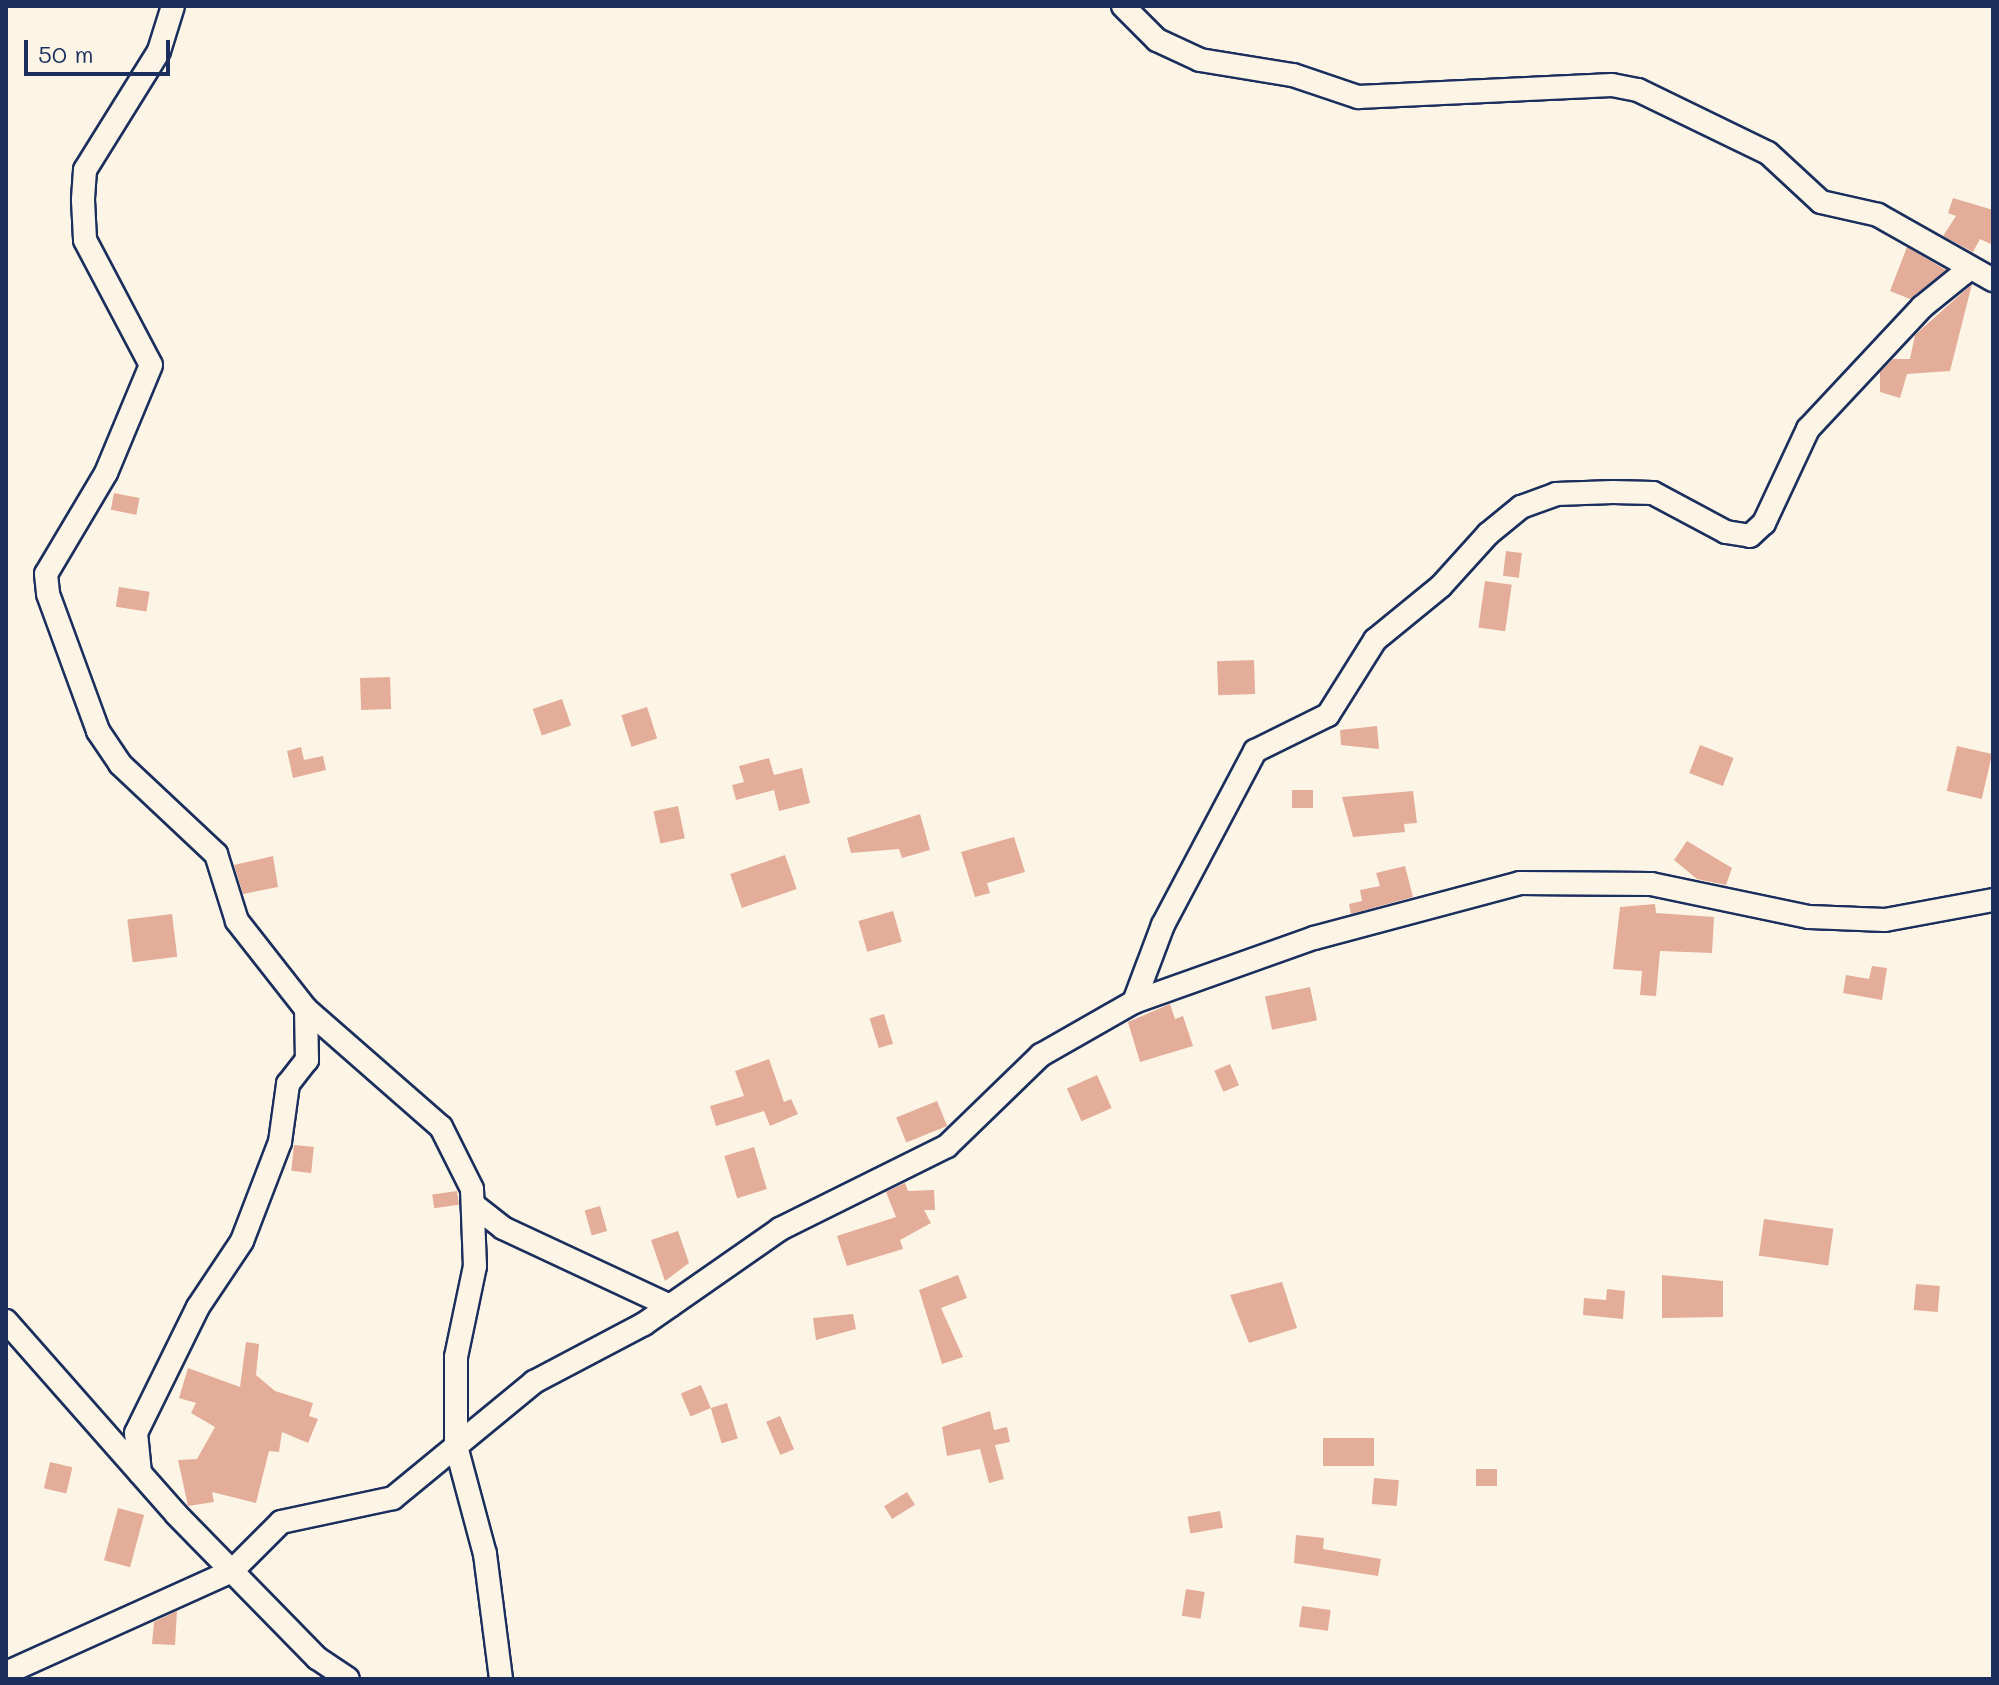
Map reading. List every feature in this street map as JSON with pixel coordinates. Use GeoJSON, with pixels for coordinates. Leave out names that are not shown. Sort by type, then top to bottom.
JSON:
{"type":"FeatureCollection","features":[{"type":"Feature","properties":{"kind":"street"},"geometry":{"type":"LineString","coordinates":[[173,6],[159,51],[85,170],[83,200],[90,250],[151,365],[106,473],[46,574],[48,594],[98,731],[120,764],[216,854],[237,921],[306,1009],[441,1127],[475,1206],[475,1266],[456,1357],[456,1446],[485,1554],[501,1679]]}},
{"type":"Feature","properties":{"kind":"street"},"geometry":{"type":"LineString","coordinates":[[1123,6],[1157,40],[1200,60],[1293,75],[1358,97],[1612,85],[1638,90],[1768,153],[1821,202],[1878,215],[1993,280]]}},
{"type":"Feature","properties":{"kind":"street"},"geometry":{"type":"LineString","coordinates":[[1134,1002],[1163,925],[1255,751],[1328,715],[1375,640],[1488,534],[1521,507],[1556,494],[1613,492],[1653,493],[1726,532],[1750,536],[1764,523],[1808,429],[1922,307],[1964,273],[1964,264]]}},
{"type":"Feature","properties":{"kind":"street"},"geometry":{"type":"LineString","coordinates":[[6,1673],[232,1571],[281,1522],[393,1498],[534,1382],[670,1306],[780,1229],[947,1146],[1041,1055],[1134,1002],[1314,938],[1520,883],[1651,884],[1809,917],[1885,920],[1993,900]]}},
{"type":"Feature","properties":{"kind":"street"},"geometry":{"type":"LineString","coordinates":[[140,1473],[136,1433],[198,1307],[237,1252],[280,1142],[288,1084],[307,1060],[306,1009]]}},
{"type":"Feature","properties":{"kind":"street"},"geometry":{"type":"LineString","coordinates":[[475,1206],[503,1228],[670,1306]]}},
{"type":"Feature","properties":{"kind":"street"},"geometry":{"type":"LineString","coordinates":[[6,1321],[140,1473],[232,1571],[348,1679]]}},
{"type":"Feature","properties":{"kind":"building"},"geometry":{"type":"Polygon","coordinates":[[[1953,198],[1993,210],[1993,245],[1980,239],[1973,252],[1943,236],[1956,216],[1948,213],[1953,198]]]}},
{"type":"Feature","properties":{"kind":"building"},"geometry":{"type":"Polygon","coordinates":[[[1907,247],[1946,270],[1910,299],[1890,291],[1907,247]]]}},
{"type":"Feature","properties":{"kind":"building"},"geometry":{"type":"Polygon","coordinates":[[[1972,284],[1950,371],[1907,374],[1900,398],[1880,392],[1880,372],[1893,359],[1910,359],[1915,335],[1972,284]]]}},
{"type":"Feature","properties":{"kind":"building"},"geometry":{"type":"Polygon","coordinates":[[[114,493],[140,498],[136,515],[111,510],[114,493]]]}},
{"type":"Feature","properties":{"kind":"building"},"geometry":{"type":"Polygon","coordinates":[[[1506,551],[1522,553],[1519,578],[1503,576],[1506,551]]]}},
{"type":"Feature","properties":{"kind":"building"},"geometry":{"type":"Polygon","coordinates":[[[1485,581],[1512,585],[1505,631],[1478,628],[1485,581]]]}},
{"type":"Feature","properties":{"kind":"building"},"geometry":{"type":"Polygon","coordinates":[[[119,587],[150,592],[146,612],[116,607],[119,587]]]}},
{"type":"Feature","properties":{"kind":"building"},"geometry":{"type":"Polygon","coordinates":[[[1254,660],[1255,694],[1218,695],[1217,661],[1254,660]]]}},
{"type":"Feature","properties":{"kind":"building"},"geometry":{"type":"Polygon","coordinates":[[[390,677],[391,709],[361,710],[360,678],[390,677]]]}},
{"type":"Feature","properties":{"kind":"building"},"geometry":{"type":"Polygon","coordinates":[[[562,699],[571,725],[542,736],[533,709],[562,699]]]}},
{"type":"Feature","properties":{"kind":"building"},"geometry":{"type":"Polygon","coordinates":[[[647,707],[657,738],[632,747],[621,715],[647,707]]]}},
{"type":"Feature","properties":{"kind":"building"},"geometry":{"type":"Polygon","coordinates":[[[1377,726],[1379,749],[1341,745],[1340,730],[1377,726]]]}},
{"type":"Feature","properties":{"kind":"building"},"geometry":{"type":"Polygon","coordinates":[[[1700,745],[1734,758],[1723,786],[1689,773],[1700,745]]]}},
{"type":"Feature","properties":{"kind":"building"},"geometry":{"type":"Polygon","coordinates":[[[1957,746],[1992,754],[1982,799],[1947,791],[1957,746]]]}},
{"type":"Feature","properties":{"kind":"building"},"geometry":{"type":"Polygon","coordinates":[[[301,747],[304,760],[323,756],[326,770],[293,778],[287,751],[301,747]]]}},
{"type":"Feature","properties":{"kind":"building"},"geometry":{"type":"Polygon","coordinates":[[[769,758],[774,775],[802,768],[810,803],[779,811],[774,790],[736,800],[732,785],[744,782],[739,766],[769,758]]]}},
{"type":"Feature","properties":{"kind":"building"},"geometry":{"type":"Polygon","coordinates":[[[1292,790],[1313,790],[1313,808],[1292,808],[1292,790]]]}},
{"type":"Feature","properties":{"kind":"building"},"geometry":{"type":"Polygon","coordinates":[[[1413,791],[1417,823],[1404,824],[1405,832],[1353,837],[1342,797],[1413,791]]]}},
{"type":"Feature","properties":{"kind":"building"},"geometry":{"type":"Polygon","coordinates":[[[678,806],[685,838],[660,843],[654,811],[678,806]]]}},
{"type":"Feature","properties":{"kind":"building"},"geometry":{"type":"Polygon","coordinates":[[[920,814],[930,850],[902,858],[899,849],[851,853],[847,838],[920,814]]]}},
{"type":"Feature","properties":{"kind":"building"},"geometry":{"type":"Polygon","coordinates":[[[1014,837],[1025,872],[987,883],[990,893],[975,897],[961,852],[1014,837]]]}},
{"type":"Feature","properties":{"kind":"building"},"geometry":{"type":"Polygon","coordinates":[[[1687,841],[1732,868],[1726,885],[1697,879],[1674,860],[1687,841]]]}},
{"type":"Feature","properties":{"kind":"building"},"geometry":{"type":"Polygon","coordinates":[[[785,855],[797,889],[742,908],[730,874],[785,855]]]}},
{"type":"Feature","properties":{"kind":"building"},"geometry":{"type":"Polygon","coordinates":[[[273,856],[278,887],[243,894],[234,865],[273,856]]]}},
{"type":"Feature","properties":{"kind":"building"},"geometry":{"type":"Polygon","coordinates":[[[1405,866],[1413,897],[1351,914],[1349,904],[1362,901],[1360,890],[1380,886],[1376,873],[1405,866]]]}},
{"type":"Feature","properties":{"kind":"building"},"geometry":{"type":"Polygon","coordinates":[[[1655,904],[1656,913],[1714,917],[1712,953],[1660,951],[1656,996],[1640,995],[1642,971],[1613,969],[1620,907],[1655,904]]]}},
{"type":"Feature","properties":{"kind":"building"},"geometry":{"type":"Polygon","coordinates":[[[893,911],[902,942],[867,952],[858,921],[893,911]]]}},
{"type":"Feature","properties":{"kind":"building"},"geometry":{"type":"Polygon","coordinates":[[[172,914],[177,957],[133,962],[127,919],[172,914]]]}},
{"type":"Feature","properties":{"kind":"building"},"geometry":{"type":"Polygon","coordinates":[[[1872,966],[1887,968],[1882,1000],[1843,993],[1846,975],[1869,979],[1872,966]]]}},
{"type":"Feature","properties":{"kind":"building"},"geometry":{"type":"Polygon","coordinates":[[[1310,987],[1317,1020],[1272,1030],[1265,997],[1310,987]]]}},
{"type":"Feature","properties":{"kind":"building"},"geometry":{"type":"Polygon","coordinates":[[[1170,1004],[1175,1019],[1183,1016],[1193,1046],[1140,1062],[1128,1022],[1170,1004]]]}},
{"type":"Feature","properties":{"kind":"building"},"geometry":{"type":"Polygon","coordinates":[[[884,1014],[893,1044],[879,1048],[870,1018],[884,1014]]]}},
{"type":"Feature","properties":{"kind":"building"},"geometry":{"type":"Polygon","coordinates":[[[769,1059],[784,1102],[791,1099],[798,1114],[770,1126],[764,1111],[716,1126],[710,1106],[744,1096],[735,1071],[769,1059]]]}},
{"type":"Feature","properties":{"kind":"building"},"geometry":{"type":"Polygon","coordinates":[[[1230,1064],[1239,1085],[1223,1092],[1214,1071],[1230,1064]]]}},
{"type":"Feature","properties":{"kind":"building"},"geometry":{"type":"Polygon","coordinates":[[[1097,1075],[1112,1108],[1081,1121],[1067,1088],[1097,1075]]]}},
{"type":"Feature","properties":{"kind":"building"},"geometry":{"type":"Polygon","coordinates":[[[937,1101],[947,1126],[906,1143],[896,1117],[937,1101]]]}},
{"type":"Feature","properties":{"kind":"building"},"geometry":{"type":"Polygon","coordinates":[[[294,1145],[314,1147],[311,1173],[291,1171],[294,1145]]]}},
{"type":"Feature","properties":{"kind":"building"},"geometry":{"type":"Polygon","coordinates":[[[754,1147],[767,1189],[737,1198],[724,1156],[754,1147]]]}},
{"type":"Feature","properties":{"kind":"building"},"geometry":{"type":"Polygon","coordinates":[[[905,1183],[908,1191],[934,1190],[935,1210],[924,1210],[931,1223],[900,1240],[903,1249],[847,1266],[837,1236],[896,1217],[886,1192],[905,1183]]]}},
{"type":"Feature","properties":{"kind":"building"},"geometry":{"type":"Polygon","coordinates":[[[457,1191],[459,1205],[434,1208],[432,1194],[457,1191]]]}},
{"type":"Feature","properties":{"kind":"building"},"geometry":{"type":"Polygon","coordinates":[[[600,1206],[607,1231],[592,1235],[585,1210],[600,1206]]]}},
{"type":"Feature","properties":{"kind":"building"},"geometry":{"type":"Polygon","coordinates":[[[1764,1219],[1833,1229],[1828,1265],[1759,1256],[1764,1219]]]}},
{"type":"Feature","properties":{"kind":"building"},"geometry":{"type":"Polygon","coordinates":[[[678,1231],[689,1263],[665,1281],[651,1240],[678,1231]]]}},
{"type":"Feature","properties":{"kind":"building"},"geometry":{"type":"Polygon","coordinates":[[[958,1275],[967,1298],[941,1308],[963,1357],[942,1364],[919,1290],[958,1275]]]}},
{"type":"Feature","properties":{"kind":"building"},"geometry":{"type":"Polygon","coordinates":[[[1662,1275],[1723,1281],[1723,1317],[1662,1318],[1662,1275]]]}},
{"type":"Feature","properties":{"kind":"building"},"geometry":{"type":"Polygon","coordinates":[[[1282,1282],[1297,1328],[1249,1343],[1230,1295],[1282,1282]]]}},
{"type":"Feature","properties":{"kind":"building"},"geometry":{"type":"Polygon","coordinates":[[[1916,1284],[1940,1286],[1938,1312],[1914,1310],[1916,1284]]]}},
{"type":"Feature","properties":{"kind":"building"},"geometry":{"type":"Polygon","coordinates":[[[1607,1289],[1625,1291],[1623,1319],[1583,1315],[1584,1298],[1606,1300],[1607,1289]]]}},
{"type":"Feature","properties":{"kind":"building"},"geometry":{"type":"Polygon","coordinates":[[[853,1314],[856,1329],[816,1340],[813,1318],[853,1314]]]}},
{"type":"Feature","properties":{"kind":"building"},"geometry":{"type":"Polygon","coordinates":[[[246,1342],[259,1344],[256,1375],[275,1391],[313,1403],[309,1416],[318,1419],[308,1443],[282,1432],[279,1452],[269,1451],[256,1503],[212,1492],[214,1502],[188,1506],[178,1460],[197,1459],[215,1427],[191,1413],[196,1403],[179,1398],[188,1368],[240,1387],[246,1342]]]}},
{"type":"Feature","properties":{"kind":"building"},"geometry":{"type":"Polygon","coordinates":[[[701,1385],[711,1408],[691,1417],[681,1394],[701,1385]]]}},
{"type":"Feature","properties":{"kind":"building"},"geometry":{"type":"Polygon","coordinates":[[[727,1403],[738,1438],[722,1443],[711,1408],[727,1403]]]}},
{"type":"Feature","properties":{"kind":"building"},"geometry":{"type":"Polygon","coordinates":[[[990,1411],[994,1430],[1007,1427],[1010,1442],[995,1445],[1004,1479],[989,1483],[980,1449],[947,1456],[942,1427],[990,1411]]]}},
{"type":"Feature","properties":{"kind":"building"},"geometry":{"type":"Polygon","coordinates":[[[780,1416],[794,1449],[780,1455],[766,1422],[780,1416]]]}},
{"type":"Feature","properties":{"kind":"building"},"geometry":{"type":"Polygon","coordinates":[[[1323,1438],[1374,1438],[1374,1466],[1323,1466],[1323,1438]]]}},
{"type":"Feature","properties":{"kind":"building"},"geometry":{"type":"Polygon","coordinates":[[[50,1462],[72,1467],[66,1493],[44,1488],[50,1462]]]}},
{"type":"Feature","properties":{"kind":"building"},"geometry":{"type":"Polygon","coordinates":[[[1476,1469],[1497,1469],[1497,1486],[1476,1486],[1476,1469]]]}},
{"type":"Feature","properties":{"kind":"building"},"geometry":{"type":"Polygon","coordinates":[[[1374,1478],[1399,1480],[1397,1506],[1372,1504],[1374,1478]]]}},
{"type":"Feature","properties":{"kind":"building"},"geometry":{"type":"Polygon","coordinates":[[[907,1492],[915,1505],[892,1519],[884,1506],[907,1492]]]}},
{"type":"Feature","properties":{"kind":"building"},"geometry":{"type":"Polygon","coordinates":[[[118,1508],[144,1515],[130,1567],[104,1560],[118,1508]]]}},
{"type":"Feature","properties":{"kind":"building"},"geometry":{"type":"Polygon","coordinates":[[[1220,1511],[1223,1528],[1190,1533],[1188,1517],[1220,1511]]]}},
{"type":"Feature","properties":{"kind":"building"},"geometry":{"type":"Polygon","coordinates":[[[1296,1535],[1324,1538],[1323,1549],[1381,1559],[1378,1576],[1294,1563],[1296,1535]]]}},
{"type":"Feature","properties":{"kind":"building"},"geometry":{"type":"Polygon","coordinates":[[[1186,1589],[1205,1592],[1201,1619],[1182,1616],[1186,1589]]]}},
{"type":"Feature","properties":{"kind":"building"},"geometry":{"type":"Polygon","coordinates":[[[1302,1606],[1331,1610],[1328,1631],[1299,1627],[1302,1606]]]}},
{"type":"Feature","properties":{"kind":"building"},"geometry":{"type":"Polygon","coordinates":[[[177,1611],[175,1645],[152,1644],[154,1622],[177,1611]]]}}]}
